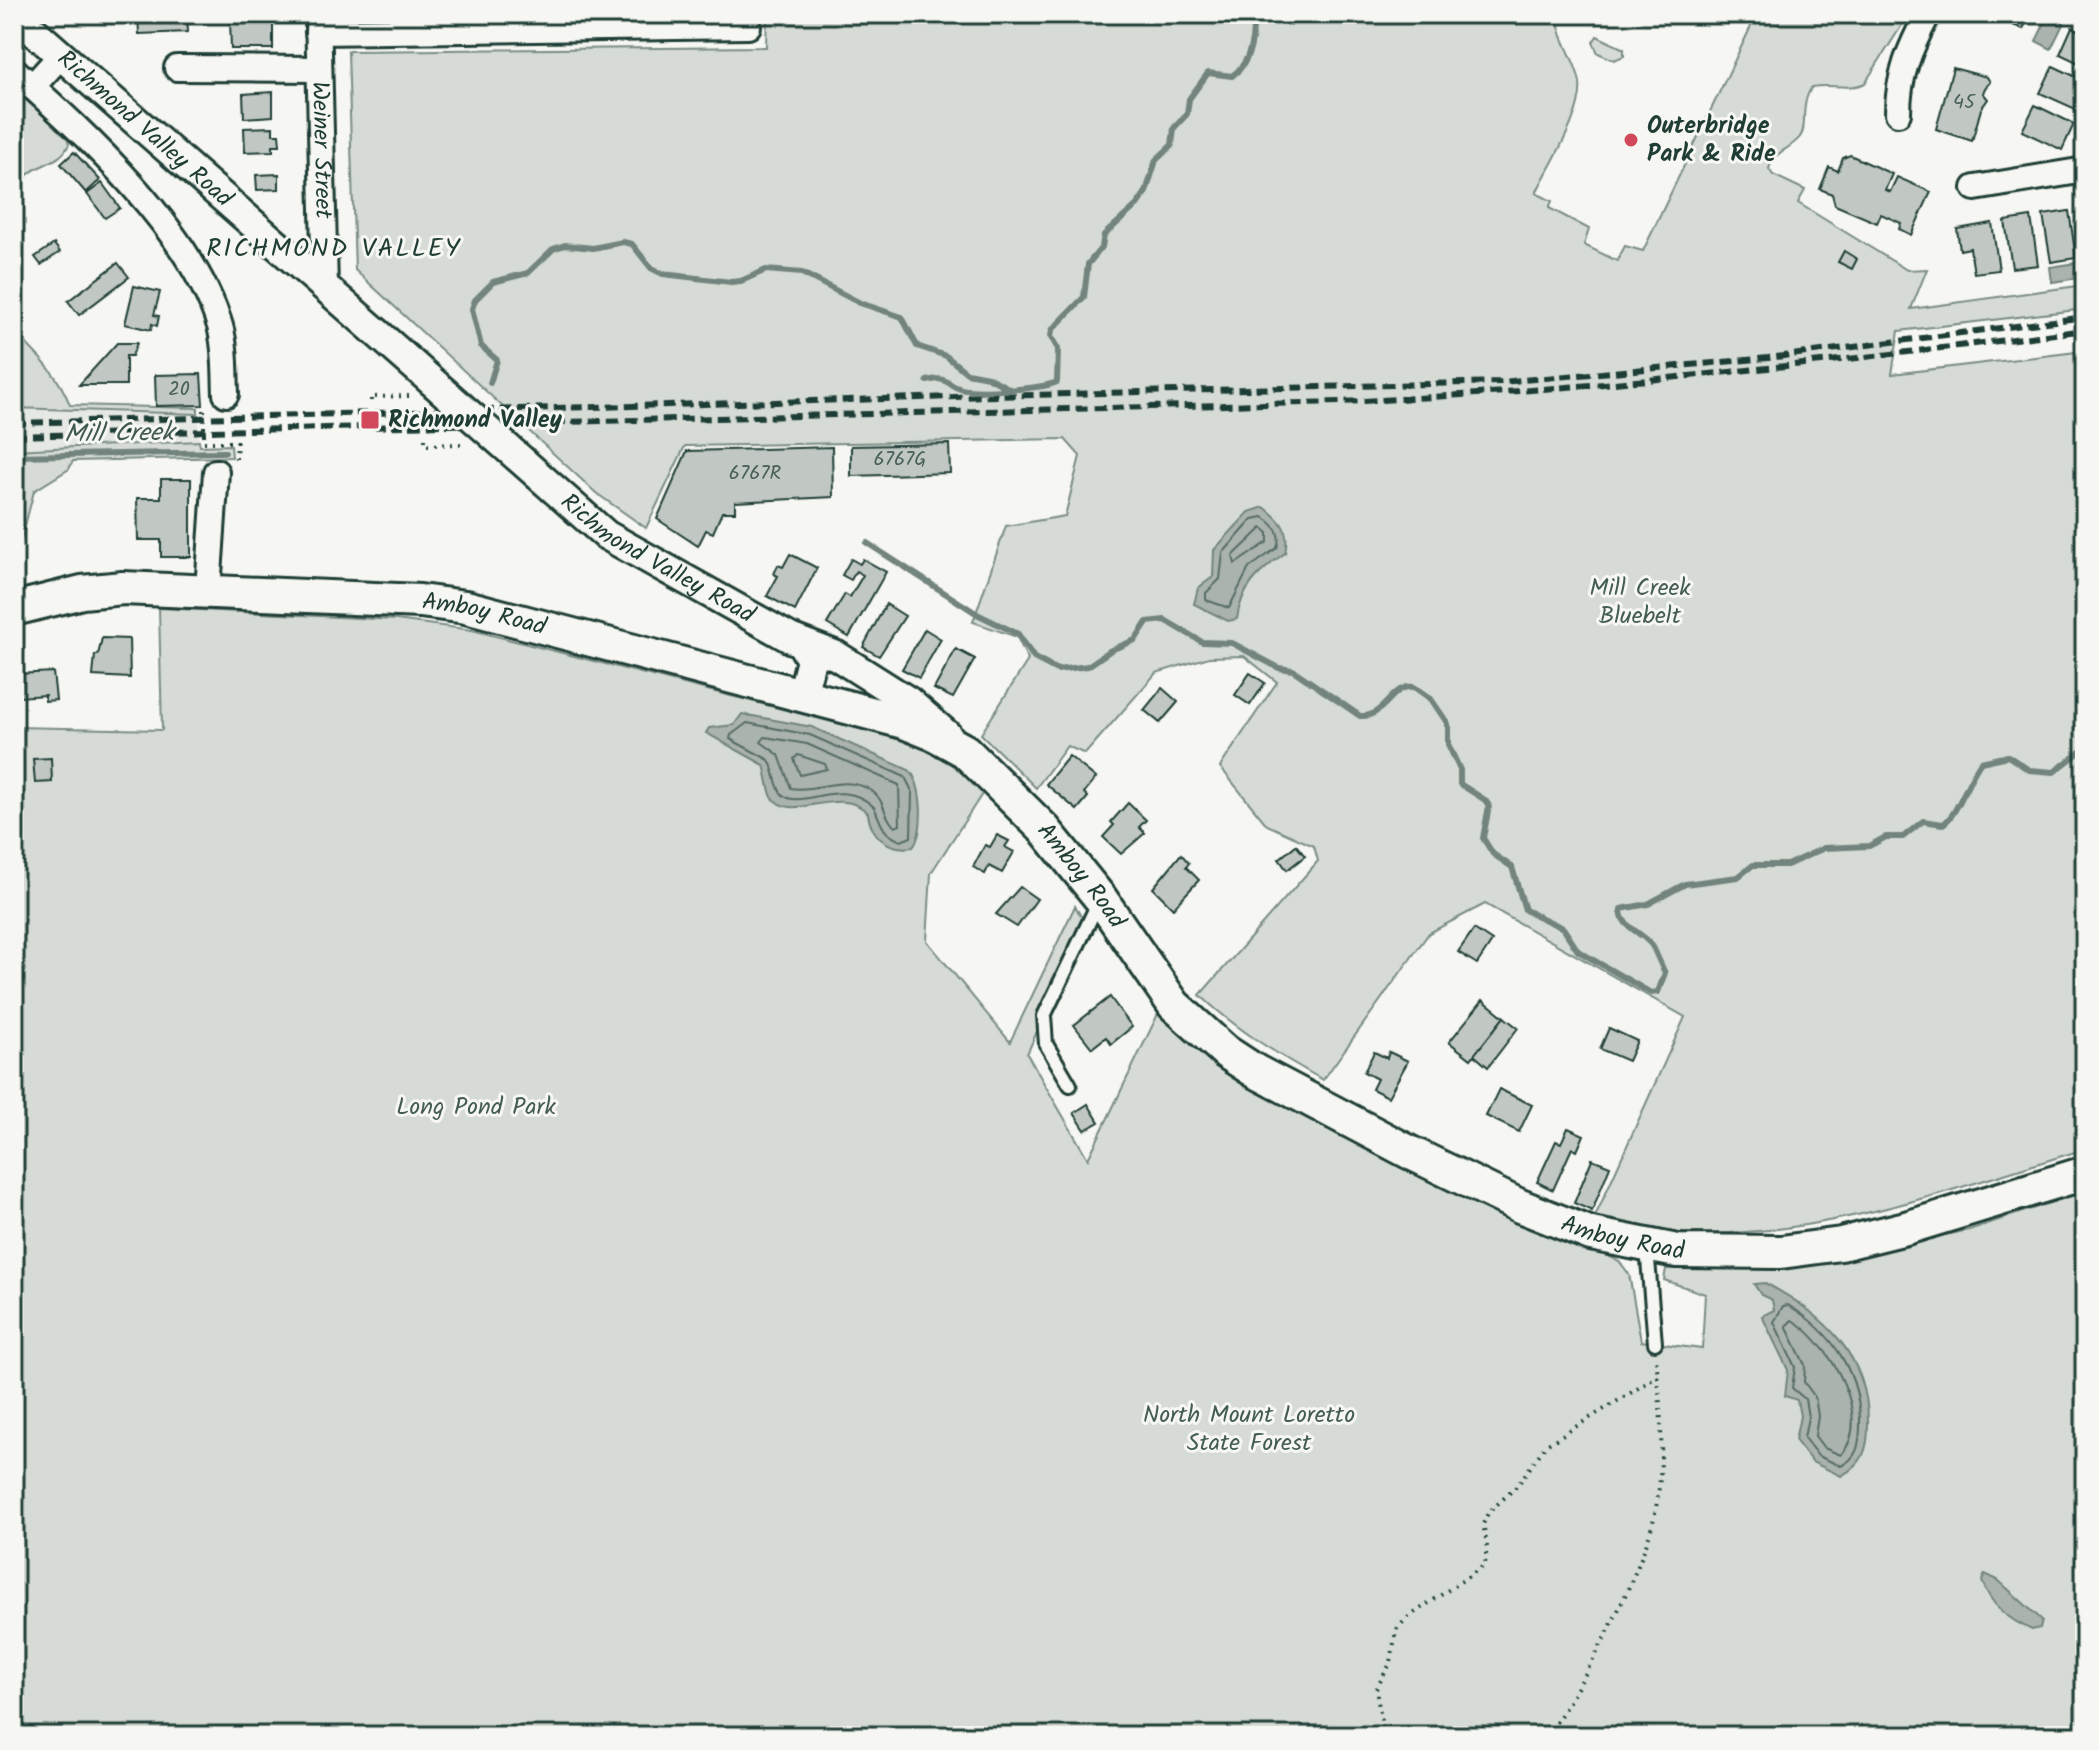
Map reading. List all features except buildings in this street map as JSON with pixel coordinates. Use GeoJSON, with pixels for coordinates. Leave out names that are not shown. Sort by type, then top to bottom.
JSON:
{"type":"FeatureCollection","features":[{"type":"Feature","properties":{"kind":"main road","name":"Amboy Road"},"geometry":{"type":"LineString","coordinates":[[14,609],[82,592],[208,590],[466,607],[904,722],[965,751],[1045,830],[1101,899],[1174,1005],[1226,1052],[1255,1071],[1520,1206],[1591,1234],[1647,1248],[1781,1252],[1841,1244],[1906,1228],[2085,1173]]}},
{"type":"Feature","properties":{"kind":"street","name":"Richmond Valley Road"},"geometry":{"type":"LineString","coordinates":[[14,14],[606,535],[802,644],[837,656],[908,701],[965,751]]}},
{"type":"Feature","properties":{"kind":"street"},"geometry":{"type":"LineString","coordinates":[[1898,113],[1901,74],[1928,14]]}},
{"type":"Feature","properties":{"kind":"street"},"geometry":{"type":"LineString","coordinates":[[318,23],[733,22]]}},
{"type":"Feature","properties":{"kind":"street","name":"Weiner Street"},"geometry":{"type":"LineString","coordinates":[[318,23],[325,288]]}},
{"type":"Feature","properties":{"kind":"street"},"geometry":{"type":"LineString","coordinates":[[23,79],[61,55]]}},
{"type":"Feature","properties":{"kind":"street"},"geometry":{"type":"LineString","coordinates":[[177,68],[319,69]]}},
{"type":"Feature","properties":{"kind":"street","name":"Richmond Valley Road"},"geometry":{"type":"LineString","coordinates":[[23,79],[128,183],[183,252],[220,326],[226,394]]}},
{"type":"Feature","properties":{"kind":"street"},"geometry":{"type":"LineString","coordinates":[[1975,188],[2085,170]]}},
{"type":"Feature","properties":{"kind":"street"},"geometry":{"type":"LineString","coordinates":[[208,590],[216,472]]}},
{"type":"Feature","properties":{"kind":"street"},"geometry":{"type":"LineString","coordinates":[[802,644],[811,660],[802,695]]}},
{"type":"Feature","properties":{"kind":"lane"},"geometry":{"type":"LineString","coordinates":[[1070,1085],[1046,1044],[1044,1016],[1101,899]]}},
{"type":"Feature","properties":{"kind":"lane"},"geometry":{"type":"LineString","coordinates":[[1647,1248],[1655,1343]]}},
{"type":"Feature","properties":{"kind":"path"},"geometry":{"type":"LineString","coordinates":[[373,399],[412,396]]}},
{"type":"Feature","properties":{"kind":"path"},"geometry":{"type":"LineString","coordinates":[[204,410],[204,442],[237,442],[236,455]]}},
{"type":"Feature","properties":{"kind":"path"},"geometry":{"type":"LineString","coordinates":[[425,439],[425,445],[467,444]]}},
{"type":"Feature","properties":{"kind":"path"},"geometry":{"type":"LineString","coordinates":[[1547,1736],[1568,1703],[1646,1543],[1659,1480],[1655,1343]]}},
{"type":"Feature","properties":{"kind":"path"},"geometry":{"type":"LineString","coordinates":[[1379,1736],[1382,1726],[1376,1689],[1391,1662],[1396,1630],[1407,1618],[1485,1565],[1487,1544],[1483,1524],[1488,1513],[1517,1486],[1546,1445],[1658,1376]]}},
{"type":"Feature","properties":{"kind":"shaded area"},"geometry":{"type":"Polygon","coordinates":[[[14,408],[198,414],[199,441],[14,450],[14,408]]]}},
{"type":"Feature","properties":{"kind":"green space","name":"Mill Creek Bluebelt"},"geometry":{"type":"Polygon","coordinates":[[[767,14],[1557,14],[1560,31],[1579,78],[1580,90],[1573,120],[1536,193],[1552,201],[1549,208],[1589,229],[1584,245],[1617,261],[1625,246],[1643,251],[1757,14],[1909,14],[1865,83],[1812,87],[1806,101],[1800,137],[1774,158],[1769,169],[1773,175],[1805,190],[1798,203],[1907,270],[1927,269],[1911,309],[2085,285],[2085,309],[1899,331],[1892,374],[2085,351],[2085,1149],[1873,1211],[1764,1231],[1709,1234],[1654,1231],[1594,1219],[1685,1017],[1485,904],[1429,933],[1323,1080],[1258,1041],[1200,995],[1318,861],[1314,846],[1267,825],[1220,767],[1277,682],[1244,656],[1209,657],[1156,673],[1085,754],[1067,746],[1036,788],[981,734],[1028,660],[1017,637],[973,622],[1006,526],[1065,516],[1080,456],[1065,439],[685,446],[646,528],[596,493],[355,270],[348,51],[766,47],[767,14]]]}},
{"type":"Feature","properties":{"kind":"green space"},"geometry":{"type":"Polygon","coordinates":[[[1597,36],[1624,49],[1624,56],[1614,60],[1598,53],[1593,42],[1597,36]]]}},
{"type":"Feature","properties":{"kind":"green space"},"geometry":{"type":"Polygon","coordinates":[[[14,89],[67,137],[69,144],[59,157],[25,178],[18,194],[14,223],[14,89]]]}},
{"type":"Feature","properties":{"kind":"green space"},"geometry":{"type":"Polygon","coordinates":[[[14,331],[53,374],[70,405],[198,408],[198,414],[14,408],[14,331]]]}},
{"type":"Feature","properties":{"kind":"green space"},"geometry":{"type":"Polygon","coordinates":[[[199,441],[200,446],[231,445],[232,457],[73,461],[69,469],[34,491],[14,568],[14,450],[199,441]]]}},
{"type":"Feature","properties":{"kind":"green space"},"geometry":{"type":"Polygon","coordinates":[[[159,608],[396,620],[472,630],[884,735],[926,750],[950,763],[984,791],[931,873],[927,941],[1010,1042],[1075,906],[1085,923],[1027,1054],[1088,1159],[1158,1014],[1220,1065],[1409,1166],[1619,1261],[1629,1274],[1641,1341],[1702,1349],[1705,1294],[1664,1280],[1666,1269],[1792,1267],[1969,1230],[2085,1191],[2085,1736],[14,1736],[14,727],[162,730],[159,608]]]}},
{"type":"Feature","properties":{"kind":"water"},"geometry":{"type":"Polygon","coordinates":[[[2049,14],[2067,16],[2051,49],[2036,41],[2049,14]]]}},
{"type":"Feature","properties":{"kind":"water"},"geometry":{"type":"Polygon","coordinates":[[[2077,263],[2079,278],[2052,282],[2050,267],[2077,263]]]}},
{"type":"Feature","properties":{"kind":"water"},"geometry":{"type":"Polygon","coordinates":[[[1264,507],[1283,527],[1285,553],[1247,589],[1237,619],[1228,621],[1194,604],[1198,588],[1213,577],[1214,550],[1249,512],[1264,507]]]}},
{"type":"Feature","properties":{"kind":"water"},"geometry":{"type":"Polygon","coordinates":[[[742,714],[812,727],[909,770],[917,785],[921,808],[919,831],[913,847],[897,847],[883,840],[873,829],[868,813],[856,805],[830,802],[791,807],[780,804],[769,790],[764,765],[706,733],[709,728],[734,725],[742,714]]]}},
{"type":"Feature","properties":{"kind":"water"},"geometry":{"type":"Polygon","coordinates":[[[1765,1283],[1824,1323],[1852,1358],[1861,1378],[1867,1401],[1867,1442],[1863,1456],[1841,1476],[1812,1462],[1795,1440],[1800,1416],[1797,1400],[1785,1396],[1788,1370],[1762,1316],[1774,1310],[1772,1300],[1761,1295],[1754,1284],[1765,1283]]]}},
{"type":"Feature","properties":{"kind":"water"},"geometry":{"type":"Polygon","coordinates":[[[1985,1574],[1998,1580],[2042,1620],[2040,1628],[2032,1630],[2001,1611],[1982,1581],[1985,1574]]]}},
{"type":"Feature","properties":{"kind":"waterway","name":"Mill Creek"},"geometry":{"type":"LineString","coordinates":[[927,381],[943,380],[961,389],[981,391],[1057,382],[1058,349],[1051,337],[1052,330],[1084,297],[1088,264],[1102,247],[1104,235],[1137,205],[1146,192],[1156,160],[1172,145],[1174,128],[1187,114],[1189,99],[1208,73],[1232,76],[1244,64],[1252,40],[1252,14]]}},
{"type":"Feature","properties":{"kind":"waterway","name":"Mill Creek"},"geometry":{"type":"LineString","coordinates":[[490,383],[497,360],[481,346],[472,309],[475,300],[493,282],[528,273],[553,249],[565,245],[593,248],[623,242],[632,244],[651,268],[663,274],[731,282],[766,270],[802,273],[860,303],[902,317],[917,346],[946,356],[967,373],[988,377],[1008,388]]}},
{"type":"Feature","properties":{"kind":"waterway","name":"Mill Creek"},"geometry":{"type":"LineString","coordinates":[[14,456],[225,452]]}},
{"type":"Feature","properties":{"kind":"waterway"},"geometry":{"type":"LineString","coordinates":[[867,543],[979,615],[1018,634],[1034,658],[1057,670],[1088,666],[1111,650],[1135,640],[1147,622],[1165,620],[1202,642],[1232,643],[1279,668],[1293,670],[1360,716],[1376,712],[1400,690],[1414,687],[1431,699],[1448,724],[1448,744],[1460,770],[1460,784],[1489,806],[1483,838],[1493,854],[1512,867],[1525,910],[1563,928],[1578,951],[1651,993],[1658,992],[1665,973],[1651,944],[1629,926],[1621,909],[1648,904],[1685,884],[1738,877],[1753,865],[1787,865],[1824,848],[1869,846],[1886,837],[1903,837],[1923,821],[1943,824],[1953,813],[1981,762],[2008,756],[2029,770],[2054,772],[2085,748]]}},
{"type":"Feature","properties":{"kind":"waterway"},"geometry":{"type":"LineString","coordinates":[[2085,699],[2081,707],[2085,715]]}},
{"type":"Feature","properties":{"kind":"railway"},"geometry":{"type":"LineString","coordinates":[[14,423],[1501,382],[1768,358],[2085,317]]}},
{"type":"Feature","properties":{"kind":"railway"},"geometry":{"type":"LineString","coordinates":[[14,436],[1342,402],[1714,374],[2085,330]]}},
{"type":"Feature","properties":{"kind":"place","name":"Outerbridge Park & Ride"},"geometry":{"type":"Point","coordinates":[1631,140]}},
{"type":"Feature","properties":{"kind":"place","name":"Richmond Valley"},"geometry":{"type":"Point","coordinates":[370,420]}},
{"type":"Feature","properties":{"kind":"district","name":"RICHMOND VALLEY"},"geometry":{"type":"Point","coordinates":[334,249]}},
{"type":"Feature","properties":{"kind":"park label","name":"Long Pond Park"},"geometry":{"type":"Point","coordinates":[476,1107]}},
{"type":"Feature","properties":{"kind":"park label","name":"North Mount Loretto State Forest"},"geometry":{"type":"Point","coordinates":[1249,1429]}}]}
